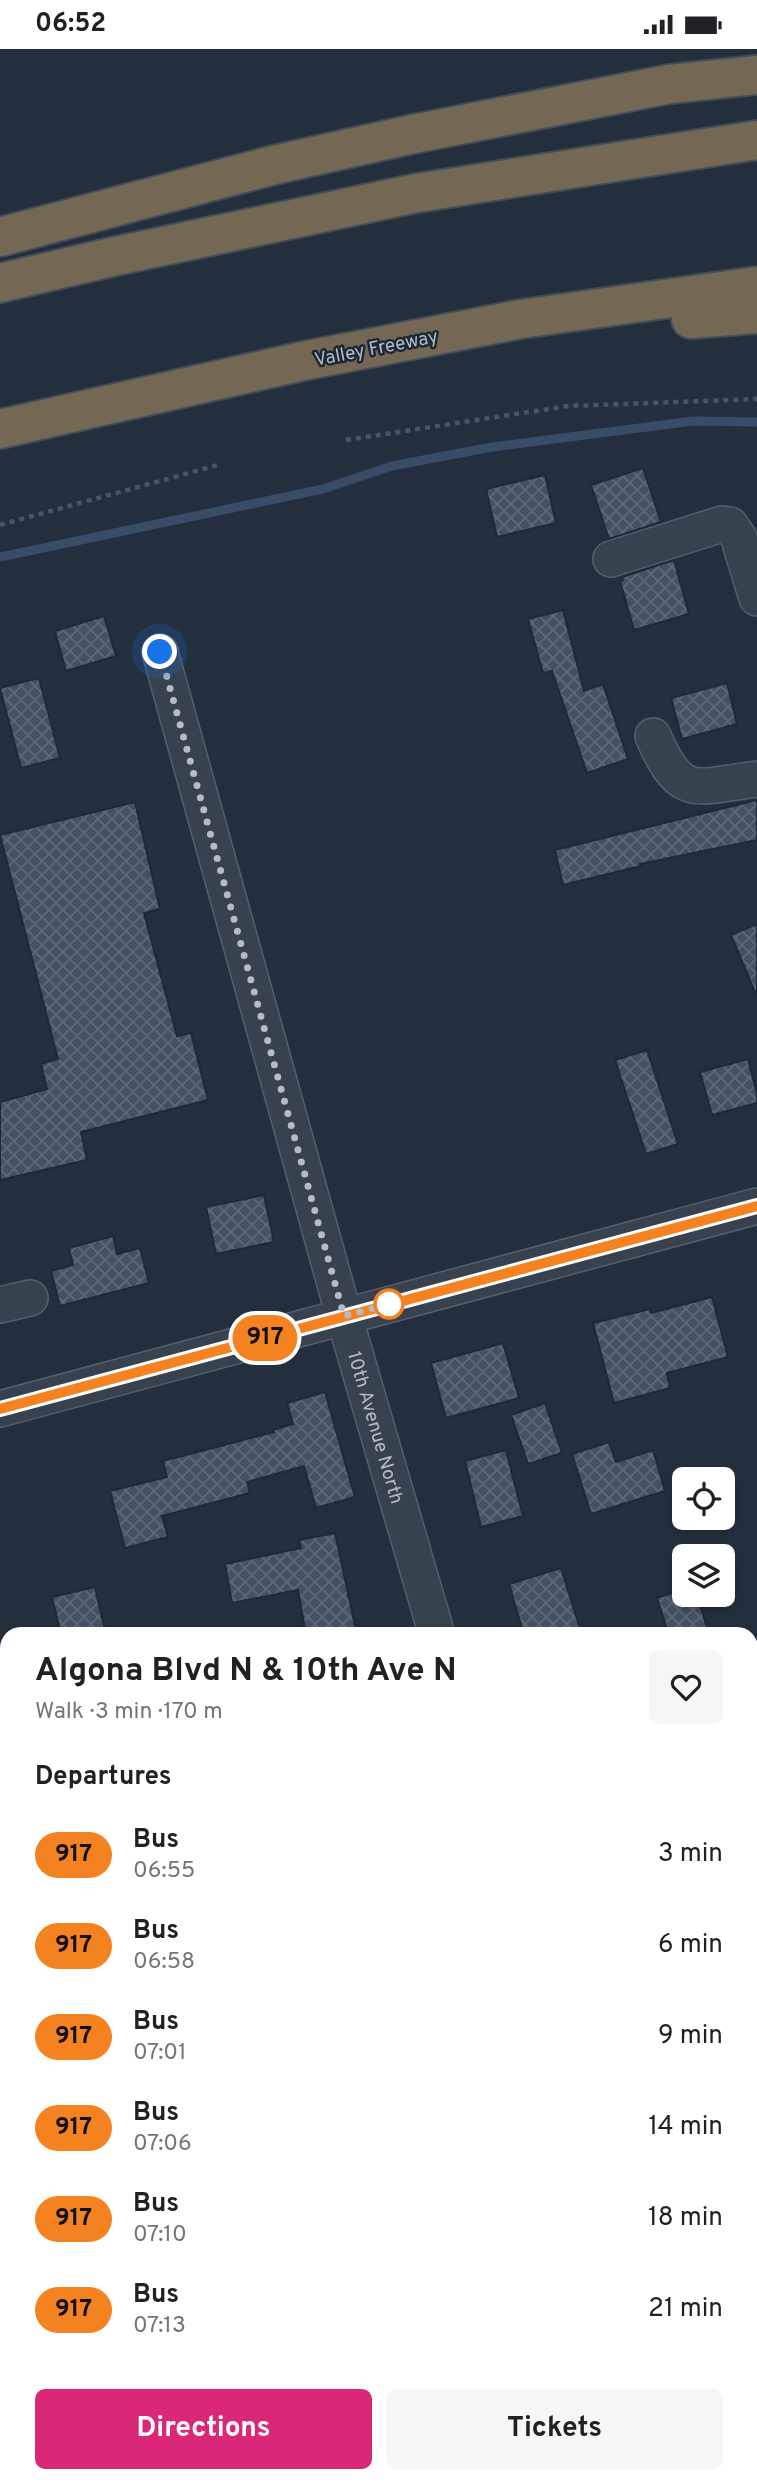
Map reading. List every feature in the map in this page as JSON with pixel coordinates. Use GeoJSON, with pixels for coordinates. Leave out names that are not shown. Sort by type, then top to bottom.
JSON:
{"type":"FeatureCollection","features":[{"type":"Feature","properties":{"kind":"highway"},"geometry":{"type":"LineString","coordinates":[[0,237],[274,165],[670,84],[757,59]]}},
{"type":"Feature","properties":{"kind":"highway"},"geometry":{"type":"LineString","coordinates":[[670,84],[757,75]]}},
{"type":"Feature","properties":{"kind":"highway"},"geometry":{"type":"LineString","coordinates":[[0,283],[417,193],[757,140]]}},
{"type":"Feature","properties":{"kind":"highway","name":"Valley Freeway"},"geometry":{"type":"LineString","coordinates":[[0,429],[303,361],[521,319],[757,286]]}},
{"type":"Feature","properties":{"kind":"highway"},"geometry":{"type":"LineString","coordinates":[[303,361],[646,323],[757,314]]}},
{"type":"Feature","properties":{"kind":"street"},"geometry":{"type":"LineString","coordinates":[[611,559],[722,524],[730,526],[739,538],[757,598]]}},
{"type":"Feature","properties":{"kind":"street","name":"10th Avenue North"},"geometry":{"type":"LineString","coordinates":[[160,652],[344,1316],[435,1627]]}},
{"type":"Feature","properties":{"kind":"street"},"geometry":{"type":"LineString","coordinates":[[653,736],[676,777],[688,785],[701,786],[757,779]]}},
{"type":"Feature","properties":{"kind":"street"},"geometry":{"type":"LineString","coordinates":[[0,1409],[757,1206]]}},
{"type":"Feature","properties":{"kind":"path"},"geometry":{"type":"LineString","coordinates":[[346,440],[568,406],[757,399]]}},
{"type":"Feature","properties":{"kind":"path"},"geometry":{"type":"LineString","coordinates":[[0,525],[218,465]]}},
{"type":"Feature","properties":{"kind":"building"},"geometry":{"type":"Polygon","coordinates":[[[643,468],[661,522],[609,539],[591,485],[643,468]]]}},
{"type":"Feature","properties":{"kind":"building"},"geometry":{"type":"Polygon","coordinates":[[[545,475],[556,523],[497,537],[486,489],[545,475]]]}},
{"type":"Feature","properties":{"kind":"building"},"geometry":{"type":"Polygon","coordinates":[[[674,560],[689,614],[634,630],[620,581],[623,580],[622,577],[674,560]]]}},
{"type":"Feature","properties":{"kind":"building"},"geometry":{"type":"Polygon","coordinates":[[[563,610],[584,691],[603,684],[628,759],[587,773],[552,671],[543,673],[528,619],[563,610]]]}},
{"type":"Feature","properties":{"kind":"building"},"geometry":{"type":"Polygon","coordinates":[[[104,616],[116,656],[66,671],[55,631],[104,616]]]}},
{"type":"Feature","properties":{"kind":"building"},"geometry":{"type":"Polygon","coordinates":[[[39,678],[60,758],[21,768],[0,688],[39,678]]]}},
{"type":"Feature","properties":{"kind":"building"},"geometry":{"type":"Polygon","coordinates":[[[727,683],[737,724],[682,739],[671,698],[727,683]]]}},
{"type":"Feature","properties":{"kind":"building"},"geometry":{"type":"Polygon","coordinates":[[[757,800],[757,840],[640,864],[641,866],[563,885],[555,850],[757,800]]]}},
{"type":"Feature","properties":{"kind":"building"},"geometry":{"type":"Polygon","coordinates":[[[135,802],[160,909],[144,913],[177,1036],[191,1033],[208,1100],[81,1132],[87,1160],[0,1180],[0,1102],[47,1089],[41,1064],[58,1059],[0,835],[135,802]]]}},
{"type":"Feature","properties":{"kind":"building"},"geometry":{"type":"Polygon","coordinates":[[[757,924],[757,997],[731,935],[757,924]]]}},
{"type":"Feature","properties":{"kind":"building"},"geometry":{"type":"Polygon","coordinates":[[[647,1050],[678,1144],[646,1154],[615,1060],[647,1050]]]}},
{"type":"Feature","properties":{"kind":"building"},"geometry":{"type":"Polygon","coordinates":[[[748,1059],[757,1103],[712,1115],[700,1072],[748,1059]]]}},
{"type":"Feature","properties":{"kind":"building"},"geometry":{"type":"Polygon","coordinates":[[[264,1195],[274,1242],[216,1254],[206,1207],[264,1195]]]}},
{"type":"Feature","properties":{"kind":"building"},"geometry":{"type":"Polygon","coordinates":[[[113,1236],[117,1254],[140,1248],[149,1283],[60,1306],[51,1271],[73,1265],[69,1248],[113,1236]]]}},
{"type":"Feature","properties":{"kind":"building"},"geometry":{"type":"Polygon","coordinates":[[[712,1297],[728,1357],[667,1373],[670,1388],[614,1403],[593,1323],[650,1309],[651,1313],[712,1297]]]}},
{"type":"Feature","properties":{"kind":"building"},"geometry":{"type":"Polygon","coordinates":[[[503,1343],[519,1398],[446,1418],[431,1363],[503,1343]]]}},
{"type":"Feature","properties":{"kind":"building"},"geometry":{"type":"Polygon","coordinates":[[[325,1392],[355,1497],[316,1508],[304,1466],[247,1482],[250,1493],[162,1516],[168,1537],[125,1548],[110,1491],[167,1477],[163,1461],[274,1432],[273,1430],[293,1424],[287,1403],[325,1392]]]}},
{"type":"Feature","properties":{"kind":"building"},"geometry":{"type":"Polygon","coordinates":[[[545,1403],[562,1453],[528,1464],[511,1415],[545,1403]]]}},
{"type":"Feature","properties":{"kind":"building"},"geometry":{"type":"Polygon","coordinates":[[[609,1442],[616,1462],[653,1450],[665,1491],[591,1514],[572,1454],[609,1442]]]}},
{"type":"Feature","properties":{"kind":"building"},"geometry":{"type":"Polygon","coordinates":[[[506,1450],[523,1516],[481,1527],[465,1461],[506,1450]]]}},
{"type":"Feature","properties":{"kind":"building"},"geometry":{"type":"Polygon","coordinates":[[[335,1533],[355,1627],[305,1627],[298,1590],[232,1603],[225,1564],[301,1548],[299,1540],[335,1533]]]}},
{"type":"Feature","properties":{"kind":"building"},"geometry":{"type":"Polygon","coordinates":[[[561,1568],[579,1627],[522,1627],[509,1584],[561,1568]]]}},
{"type":"Feature","properties":{"kind":"building"},"geometry":{"type":"Polygon","coordinates":[[[95,1587],[104,1627],[59,1627],[52,1597],[95,1587]]]}},
{"type":"Feature","properties":{"kind":"building"},"geometry":{"type":"Polygon","coordinates":[[[672,1593],[672,1607],[701,1607],[707,1627],[666,1627],[657,1598],[672,1593]]]}},
{"type":"Feature","properties":{"kind":"waterway"},"geometry":{"type":"LineString","coordinates":[[0,557],[323,489],[392,466],[492,447],[693,421],[757,422]]}},
{"type":"Feature","properties":{"kind":"bus line","name":"917"},"geometry":{"type":"LineString","coordinates":[[0,1409],[757,1206]]}},
{"type":"Feature","properties":{"kind":"route"},"geometry":{"type":"LineString","coordinates":[[160,652],[344,1316],[396,1302],[389,1304]]}}]}
